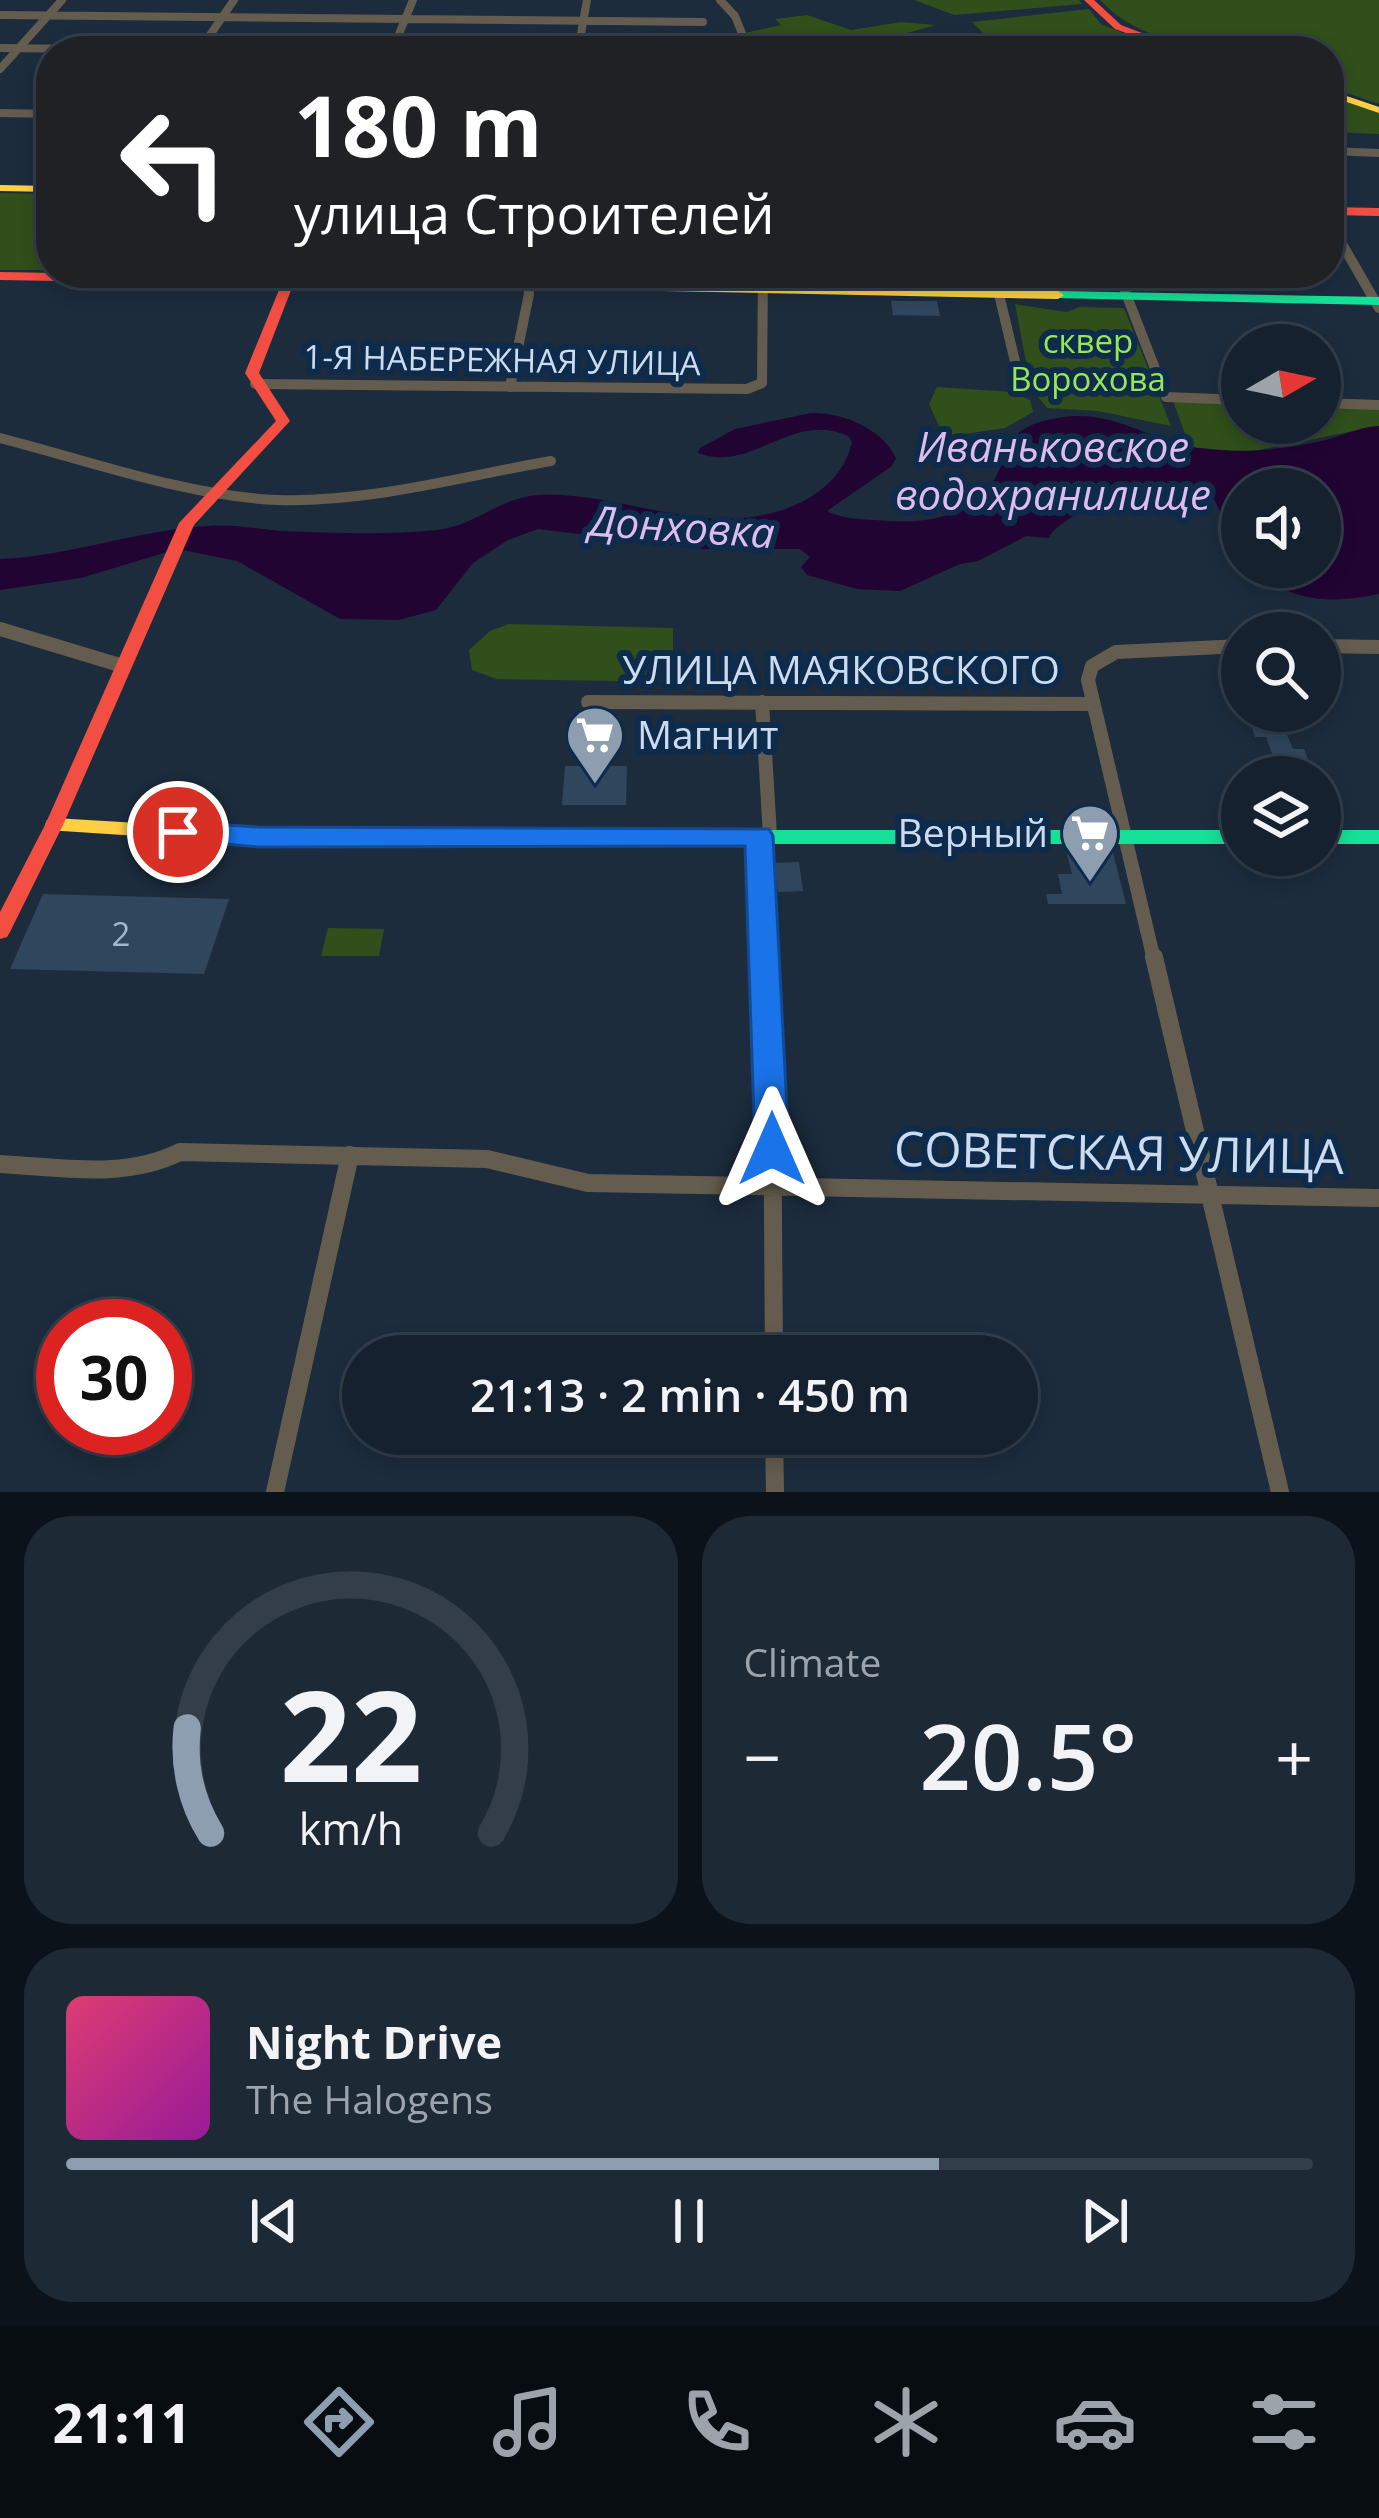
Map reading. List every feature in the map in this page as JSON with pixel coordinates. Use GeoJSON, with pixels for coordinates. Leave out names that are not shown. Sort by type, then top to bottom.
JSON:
{"type":"FeatureCollection","features":[{"type":"Feature","properties":{"kind":"main road"},"geometry":{"type":"LineString","coordinates":[[1089,0],[1118,27],[1143,36]]}},
{"type":"Feature","properties":{"kind":"main road"},"geometry":{"type":"LineString","coordinates":[[1344,98],[1379,110]]}},
{"type":"Feature","properties":{"kind":"main road"},"geometry":{"type":"LineString","coordinates":[[0,188],[36,189]]}},
{"type":"Feature","properties":{"kind":"main road"},"geometry":{"type":"LineString","coordinates":[[1344,211],[1379,212]]}},
{"type":"Feature","properties":{"kind":"main road"},"geometry":{"type":"LineString","coordinates":[[0,276],[36,276]]}},
{"type":"Feature","properties":{"kind":"main road"},"geometry":{"type":"LineString","coordinates":[[0,932],[54,825],[187,523],[283,421],[255,384],[254,362],[286,288]]}},
{"type":"Feature","properties":{"kind":"main road"},"geometry":{"type":"LineString","coordinates":[[1050,288],[1378,304]]}},
{"type":"Feature","properties":{"kind":"main road"},"geometry":{"type":"LineString","coordinates":[[54,825],[258,837],[1221,837]]}},
{"type":"Feature","properties":{"kind":"main road"},"geometry":{"type":"LineString","coordinates":[[1341,837],[1379,837]]}},
{"type":"Feature","properties":{"kind":"street"},"geometry":{"type":"LineString","coordinates":[[0,69],[62,0]]}},
{"type":"Feature","properties":{"kind":"street"},"geometry":{"type":"LineString","coordinates":[[210,36],[234,0]]}},
{"type":"Feature","properties":{"kind":"street"},"geometry":{"type":"LineString","coordinates":[[398,36],[412,0]]}},
{"type":"Feature","properties":{"kind":"street"},"geometry":{"type":"LineString","coordinates":[[580,36],[587,0]]}},
{"type":"Feature","properties":{"kind":"street"},"geometry":{"type":"LineString","coordinates":[[720,0],[735,16],[742,36]]}},
{"type":"Feature","properties":{"kind":"street"},"geometry":{"type":"LineString","coordinates":[[0,15],[704,22]]}},
{"type":"Feature","properties":{"kind":"street"},"geometry":{"type":"LineString","coordinates":[[0,48],[36,48]]}},
{"type":"Feature","properties":{"kind":"street"},"geometry":{"type":"LineString","coordinates":[[0,113],[36,114]]}},
{"type":"Feature","properties":{"kind":"street"},"geometry":{"type":"LineString","coordinates":[[1344,152],[1379,153]]}},
{"type":"Feature","properties":{"kind":"street"},"geometry":{"type":"LineString","coordinates":[[1344,246],[1378,304]]}},
{"type":"Feature","properties":{"kind":"street"},"geometry":{"type":"LineString","coordinates":[[510,387],[528,288]]}},
{"type":"Feature","properties":{"kind":"street","name":"1-Я НАБЕРЕЖНАЯ УЛИЦА"},"geometry":{"type":"LineString","coordinates":[[255,384],[747,389],[762,383],[763,288]]}},
{"type":"Feature","properties":{"kind":"street"},"geometry":{"type":"LineString","coordinates":[[998,288],[1022,391]]}},
{"type":"Feature","properties":{"kind":"street"},"geometry":{"type":"LineString","coordinates":[[1123,288],[1166,397],[1221,399]]}},
{"type":"Feature","properties":{"kind":"street"},"geometry":{"type":"LineString","coordinates":[[1341,404],[1379,405]]}},
{"type":"Feature","properties":{"kind":"street"},"geometry":{"type":"LineString","coordinates":[[0,438],[213,491],[277,500],[340,496],[551,461]]}},
{"type":"Feature","properties":{"kind":"street"},"geometry":{"type":"LineString","coordinates":[[0,628],[123,666]]}},
{"type":"Feature","properties":{"kind":"street"},"geometry":{"type":"LineString","coordinates":[[1341,646],[1379,647]]}},
{"type":"Feature","properties":{"kind":"street","name":"УЛИЦА МАЯКОВСКОГО"},"geometry":{"type":"LineString","coordinates":[[588,702],[1093,704],[1088,680],[1092,666],[1116,652],[1221,647]]}},
{"type":"Feature","properties":{"kind":"street"},"geometry":{"type":"LineString","coordinates":[[762,702],[774,1335]]}},
{"type":"Feature","properties":{"kind":"street"},"geometry":{"type":"LineString","coordinates":[[1093,704],[1280,1492]]}},
{"type":"Feature","properties":{"kind":"street","name":"СОВЕТСКАЯ УЛИЦА"},"geometry":{"type":"LineString","coordinates":[[0,1163],[130,1168],[157,1163],[180,1151],[350,1155],[487,1159],[587,1183],[1379,1198]]}},
{"type":"Feature","properties":{"kind":"street"},"geometry":{"type":"LineString","coordinates":[[275,1492],[350,1155]]}},
{"type":"Feature","properties":{"kind":"street"},"geometry":{"type":"LineString","coordinates":[[775,1455],[775,1492]]}},
{"type":"Feature","properties":{"kind":"green space"},"geometry":{"type":"Polygon","coordinates":[[[914,0],[1079,0],[1082,4],[954,15],[914,0]]]}},
{"type":"Feature","properties":{"kind":"green space"},"geometry":{"type":"Polygon","coordinates":[[[1100,0],[1379,0],[1379,104],[1344,92],[1344,36],[1160,36],[1122,19],[1100,0]]]}},
{"type":"Feature","properties":{"kind":"green space"},"geometry":{"type":"Polygon","coordinates":[[[1089,9],[1101,24],[1131,36],[986,36],[972,22],[1089,9]]]}},
{"type":"Feature","properties":{"kind":"green space"},"geometry":{"type":"Polygon","coordinates":[[[807,15],[851,30],[901,22],[936,25],[896,36],[746,36],[781,25],[775,19],[807,15]]]}},
{"type":"Feature","properties":{"kind":"green space"},"geometry":{"type":"Polygon","coordinates":[[[1344,101],[1379,112],[1379,134],[1344,133],[1344,101]]]}},
{"type":"Feature","properties":{"kind":"green space"},"geometry":{"type":"Polygon","coordinates":[[[0,193],[36,194],[36,270],[0,270],[0,193]]]}},
{"type":"Feature","properties":{"kind":"green space","name":"сквер Ворохова"},"geometry":{"type":"Polygon","coordinates":[[[1015,304],[1066,312],[1080,307],[1124,308],[1171,426],[1098,411],[1047,408],[1031,388],[1015,304]]]}},
{"type":"Feature","properties":{"kind":"green space"},"geometry":{"type":"Polygon","coordinates":[[[937,387],[1013,392],[1030,400],[1033,412],[1005,428],[944,437],[929,404],[937,387]]]}},
{"type":"Feature","properties":{"kind":"green space"},"geometry":{"type":"Polygon","coordinates":[[[1173,401],[1221,402],[1221,444],[1288,444],[1248,452],[1190,447],[1173,401]]]}},
{"type":"Feature","properties":{"kind":"green space"},"geometry":{"type":"Polygon","coordinates":[[[1341,407],[1379,408],[1379,426],[1341,434],[1341,407]]]}},
{"type":"Feature","properties":{"kind":"green space"},"geometry":{"type":"Polygon","coordinates":[[[509,624],[673,628],[673,682],[497,679],[472,670],[469,650],[490,631],[509,624]]]}},
{"type":"Feature","properties":{"kind":"green space"},"geometry":{"type":"Polygon","coordinates":[[[328,928],[384,929],[379,956],[321,956],[328,928]]]}},
{"type":"Feature","properties":{"kind":"water","name":"Иваньковское водохранилище"},"geometry":{"type":"Polygon","coordinates":[[[811,413],[860,424],[882,439],[896,458],[892,466],[827,511],[850,518],[906,521],[938,518],[967,506],[991,485],[1016,436],[1037,423],[1063,417],[1106,419],[1184,445],[1234,451],[1341,444],[1341,435],[1379,426],[1379,594],[1328,599],[1281,588],[1341,588],[1341,468],[1221,468],[1221,513],[1211,494],[1201,487],[1185,493],[1128,490],[1073,516],[1049,538],[1026,536],[978,561],[960,564],[900,591],[857,589],[807,575],[801,567],[810,557],[800,549],[702,549],[538,529],[508,540],[473,563],[436,610],[399,620],[340,619],[237,561],[177,549],[81,578],[0,590],[0,559],[182,528],[359,533],[437,530],[539,495],[598,499],[686,516],[746,518],[776,512],[813,495],[834,478],[852,442],[848,436],[827,430],[808,431],[736,456],[698,453],[735,429],[811,413]]]}},
{"type":"Feature","properties":{"kind":"building"},"geometry":{"type":"Polygon","coordinates":[[[891,301],[937,301],[940,316],[893,315],[891,301]]]}},
{"type":"Feature","properties":{"kind":"building"},"geometry":{"type":"Polygon","coordinates":[[[1253,732],[1286,732],[1293,749],[1304,749],[1307,756],[1273,756],[1266,737],[1255,737],[1253,732]]]}},
{"type":"Feature","properties":{"kind":"building","name":"Магнит"},"geometry":{"type":"Polygon","coordinates":[[[565,766],[627,766],[626,805],[562,805],[565,766]]]}},
{"type":"Feature","properties":{"kind":"building","name":"Верный"},"geometry":{"type":"Polygon","coordinates":[[[1113,853],[1126,904],[1048,904],[1046,894],[1062,894],[1058,874],[1072,874],[1067,854],[1113,853]]]}},
{"type":"Feature","properties":{"kind":"building"},"geometry":{"type":"Polygon","coordinates":[[[799,862],[803,891],[778,892],[774,863],[799,862]]]}},
{"type":"Feature","properties":{"kind":"building"},"geometry":{"type":"Polygon","coordinates":[[[43,894],[229,899],[204,974],[10,969],[43,894]]]}},
{"type":"Feature","properties":{"kind":"traffic: fast"},"geometry":{"type":"LineString","coordinates":[[1058,295],[1379,301]]}},
{"type":"Feature","properties":{"kind":"traffic: fast"},"geometry":{"type":"LineString","coordinates":[[534,837],[1221,837]]}},
{"type":"Feature","properties":{"kind":"traffic: fast"},"geometry":{"type":"LineString","coordinates":[[1341,837],[1379,837]]}},
{"type":"Feature","properties":{"kind":"traffic: slow"},"geometry":{"type":"LineString","coordinates":[[1344,98],[1379,110]]}},
{"type":"Feature","properties":{"kind":"traffic: slow"},"geometry":{"type":"LineString","coordinates":[[0,188],[36,189]]}},
{"type":"Feature","properties":{"kind":"traffic: slow"},"geometry":{"type":"LineString","coordinates":[[675,288],[1058,295]]}},
{"type":"Feature","properties":{"kind":"traffic: slow"},"geometry":{"type":"LineString","coordinates":[[54,825],[258,837],[534,837]]}},
{"type":"Feature","properties":{"kind":"traffic: jam"},"geometry":{"type":"LineString","coordinates":[[1089,0],[1118,27],[1143,36]]}},
{"type":"Feature","properties":{"kind":"traffic: jam"},"geometry":{"type":"LineString","coordinates":[[1344,211],[1379,212]]}},
{"type":"Feature","properties":{"kind":"traffic: jam"},"geometry":{"type":"LineString","coordinates":[[0,276],[36,277]]}},
{"type":"Feature","properties":{"kind":"traffic: jam"},"geometry":{"type":"LineString","coordinates":[[0,932],[54,825],[187,523],[283,421],[252,373],[286,288]]}},
{"type":"Feature","properties":{"kind":"place","name":"Магнит"},"geometry":{"type":"Point","coordinates":[595,786]}},
{"type":"Feature","properties":{"kind":"place","name":"Верный"},"geometry":{"type":"Point","coordinates":[1090,884]}},
{"type":"Feature","properties":{"kind":"route"},"geometry":{"type":"LineString","coordinates":[[178,832],[258,837],[759,836],[772,1149]]}},
{"type":"Feature","properties":{"kind":"water label","name":"Донховка"},"geometry":{"type":"Point","coordinates":[682,527]}}]}
